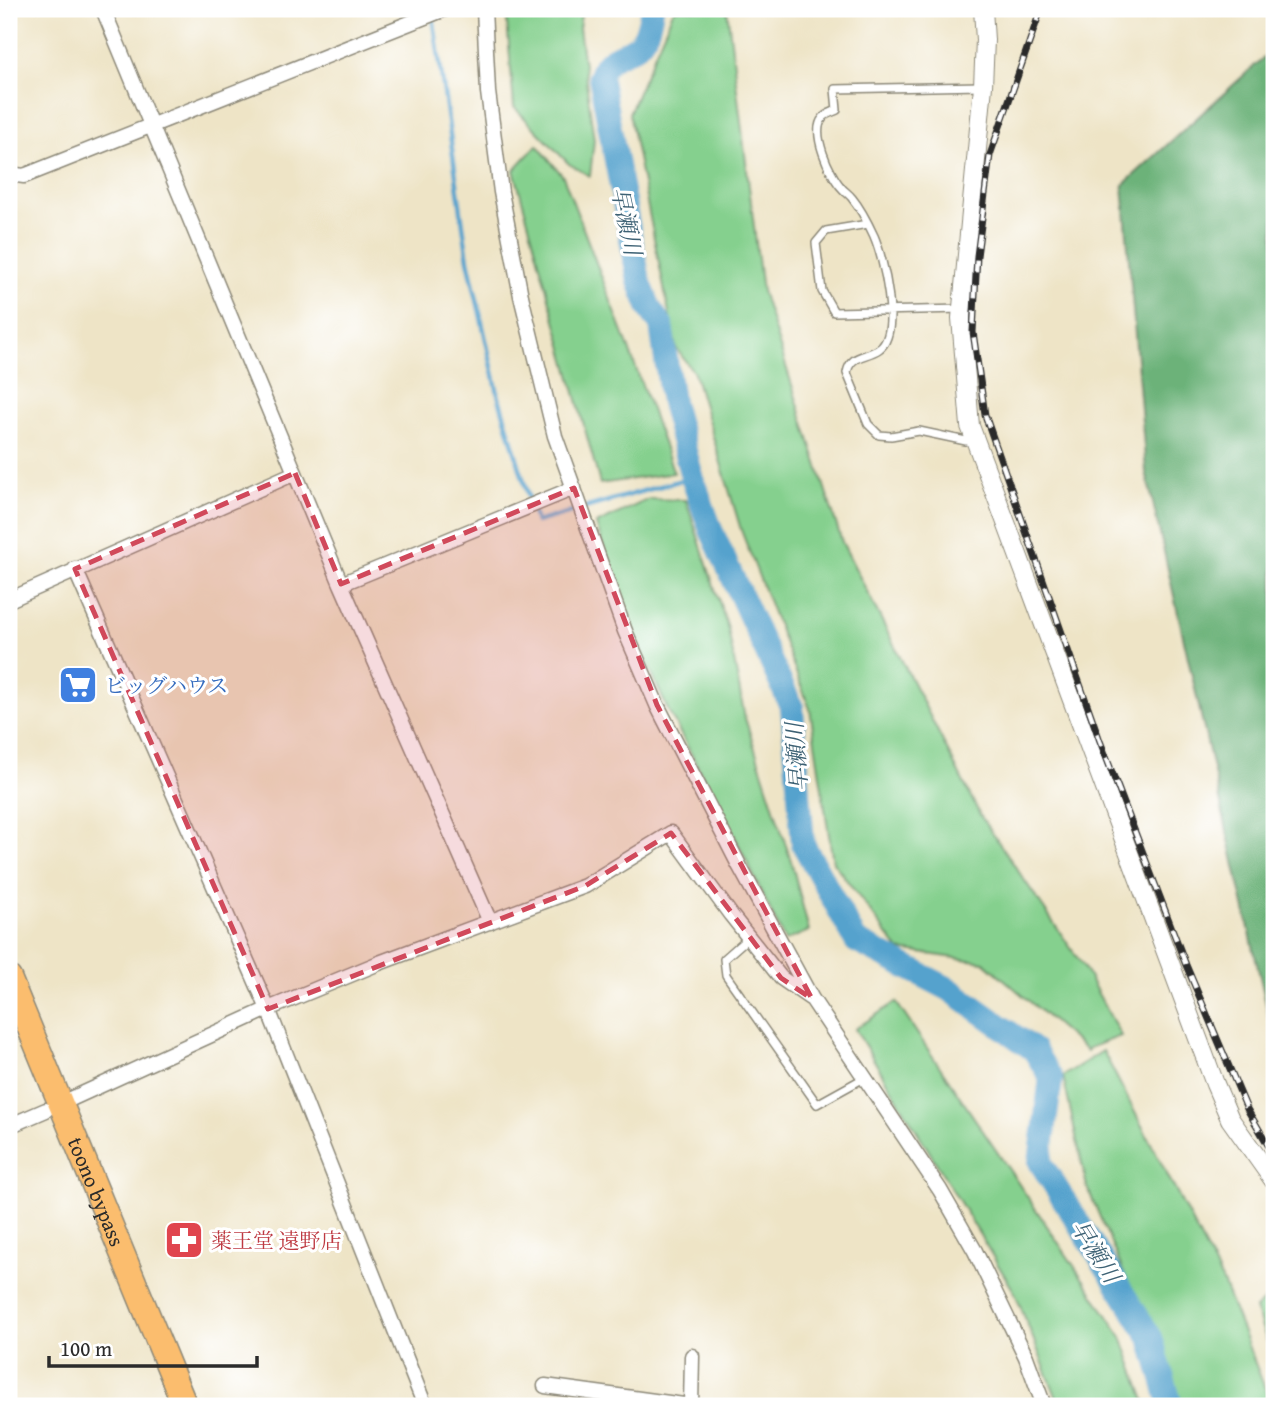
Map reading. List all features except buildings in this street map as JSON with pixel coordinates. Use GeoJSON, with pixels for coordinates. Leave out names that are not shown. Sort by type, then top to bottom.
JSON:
{"type":"FeatureCollection","features":[{"type":"Feature","properties":{"kind":"highway","name":"toono bypass"},"geometry":{"type":"LineString","coordinates":[[9,978],[53,1107],[168,1406]]}},
{"type":"Feature","properties":{"kind":"highway","name":"toono bypass"},"geometry":{"type":"LineString","coordinates":[[9,1020],[53,1107],[185,1406]]}},
{"type":"Feature","properties":{"kind":"street"},"geometry":{"type":"LineString","coordinates":[[103,9],[341,584],[490,922]]}},
{"type":"Feature","properties":{"kind":"street"},"geometry":{"type":"LineString","coordinates":[[9,174],[24,176],[445,9]]}},
{"type":"Feature","properties":{"kind":"street"},"geometry":{"type":"LineString","coordinates":[[484,9],[488,92],[501,192],[521,296],[555,436],[625,631],[657,705],[740,867],[812,999],[940,1189],[975,1251],[1026,1357],[1044,1406]]}},
{"type":"Feature","properties":{"kind":"street"},"geometry":{"type":"LineString","coordinates":[[983,9],[983,86],[961,309],[970,426],[1215,1084],[1230,1119],[1274,1181]]}},
{"type":"Feature","properties":{"kind":"street"},"geometry":{"type":"LineString","coordinates":[[9,600],[295,473]]}},
{"type":"Feature","properties":{"kind":"street"},"geometry":{"type":"LineString","coordinates":[[341,584],[574,488]]}},
{"type":"Feature","properties":{"kind":"street"},"geometry":{"type":"LineString","coordinates":[[75,569],[268,1009],[425,1406]]}},
{"type":"Feature","properties":{"kind":"street"},"geometry":{"type":"LineString","coordinates":[[9,1126],[268,1009],[379,963],[585,886],[671,833],[781,978],[812,999]]}},
{"type":"Feature","properties":{"kind":"street"},"geometry":{"type":"LineString","coordinates":[[545,1386],[691,1406],[692,1356]]}},
{"type":"Feature","properties":{"kind":"lane"},"geometry":{"type":"LineString","coordinates":[[966,441],[919,431],[891,436],[879,435],[868,424],[847,373],[848,364],[853,359],[879,349],[885,342],[890,327],[886,279],[874,237],[867,223],[826,164],[818,128],[823,117],[836,110],[835,89],[983,86]]}},
{"type":"Feature","properties":{"kind":"lane"},"geometry":{"type":"LineString","coordinates":[[867,223],[826,232],[816,243],[822,291],[834,312],[961,309]]}},
{"type":"Feature","properties":{"kind":"lane"},"geometry":{"type":"LineString","coordinates":[[749,937],[724,959],[726,975],[817,1104],[865,1078]]}},
{"type":"Feature","properties":{"kind":"highlighted area"},"geometry":{"type":"Polygon","coordinates":[[[295,473],[341,584],[574,488],[657,705],[812,999],[781,978],[671,833],[585,886],[268,1009],[75,569],[295,473]]]}},
{"type":"Feature","properties":{"kind":"green space"},"geometry":{"type":"Polygon","coordinates":[[[506,9],[582,9],[579,28],[594,140],[590,176],[569,164],[514,107],[506,9]]]}},
{"type":"Feature","properties":{"kind":"green space"},"geometry":{"type":"Polygon","coordinates":[[[674,9],[727,9],[762,291],[842,542],[980,815],[1083,966],[1121,1036],[1087,1051],[984,962],[899,950],[833,862],[810,709],[741,530],[694,373],[676,348],[629,113],[674,9]]]}},
{"type":"Feature","properties":{"kind":"green space"},"geometry":{"type":"Polygon","coordinates":[[[1274,48],[1274,1039],[1146,472],[1123,185],[1274,48]]]}},
{"type":"Feature","properties":{"kind":"green space"},"geometry":{"type":"Polygon","coordinates":[[[537,145],[563,176],[674,473],[600,484],[514,170],[537,145]]]}},
{"type":"Feature","properties":{"kind":"green space"},"geometry":{"type":"Polygon","coordinates":[[[649,499],[686,500],[728,629],[745,718],[792,864],[809,931],[785,941],[734,835],[669,712],[626,617],[596,524],[649,499]]]}},
{"type":"Feature","properties":{"kind":"green space"},"geometry":{"type":"Polygon","coordinates":[[[896,1002],[1122,1337],[1147,1406],[1060,1406],[1015,1293],[855,1029],[896,1002]]]}},
{"type":"Feature","properties":{"kind":"green space"},"geometry":{"type":"Polygon","coordinates":[[[1103,1051],[1222,1280],[1272,1406],[1181,1406],[1087,1187],[1063,1076],[1103,1051]]]}},
{"type":"Feature","properties":{"kind":"green space"},"geometry":{"type":"Polygon","coordinates":[[[1274,1292],[1274,1359],[1255,1309],[1274,1292]]]}},
{"type":"Feature","properties":{"kind":"waterway","name":"早瀬川"},"geometry":{"type":"LineString","coordinates":[[652,9],[641,41],[631,50],[608,62],[600,76],[639,281],[650,309],[661,325],[672,402],[692,477],[711,530],[792,708],[803,844],[856,941],[949,989],[1034,1050],[1051,1078],[1040,1162],[1151,1338],[1171,1406]]}},
{"type":"Feature","properties":{"kind":"waterway"},"geometry":{"type":"LineString","coordinates":[[433,16],[468,260],[499,398],[536,522],[692,477]]}},
{"type":"Feature","properties":{"kind":"railway"},"geometry":{"type":"LineString","coordinates":[[1041,9],[990,155],[977,256],[973,332],[985,415],[1100,741],[1186,965],[1247,1109],[1274,1155]]}},
{"type":"Feature","properties":{"kind":"place","name":"ビッグハウス"},"geometry":{"type":"Point","coordinates":[78,685]}},
{"type":"Feature","properties":{"kind":"place","name":"薬王堂 遠野店"},"geometry":{"type":"Point","coordinates":[184,1240]}}]}
